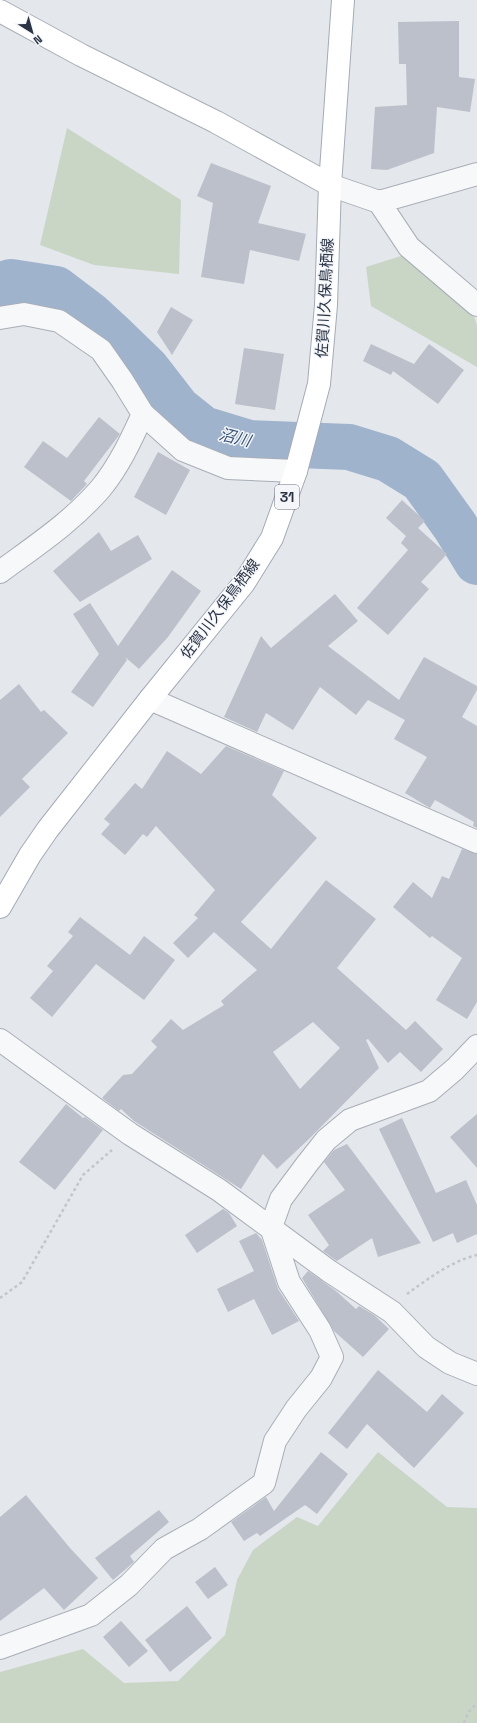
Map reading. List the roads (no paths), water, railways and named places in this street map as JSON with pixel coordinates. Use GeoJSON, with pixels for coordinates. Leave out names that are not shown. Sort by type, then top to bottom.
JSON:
{"type":"FeatureCollection","features":[{"type":"Feature","properties":{"kind":"main road","name":"佐賀川久保鳥栖線"},"geometry":{"type":"LineString","coordinates":[[0,906],[30,855],[48,829],[150,699],[244,583],[272,538],[296,471],[319,384],[326,305],[330,185],[342,0]]}},
{"type":"Feature","properties":{"kind":"main road"},"geometry":{"type":"LineString","coordinates":[[0,11],[81,55],[216,122],[330,185]]}},
{"type":"Feature","properties":{"kind":"street"},"geometry":{"type":"LineString","coordinates":[[330,185],[379,202],[477,174]]}},
{"type":"Feature","properties":{"kind":"street"},"geometry":{"type":"LineString","coordinates":[[379,202],[409,248],[477,305]]}},
{"type":"Feature","properties":{"kind":"street"},"geometry":{"type":"LineString","coordinates":[[0,318],[24,314],[59,321],[101,350],[143,414],[184,450],[228,468],[296,471]]}},
{"type":"Feature","properties":{"kind":"street"},"geometry":{"type":"LineString","coordinates":[[0,572],[67,522],[100,488],[123,456],[143,414]]}},
{"type":"Feature","properties":{"kind":"street"},"geometry":{"type":"LineString","coordinates":[[150,699],[477,842]]}},
{"type":"Feature","properties":{"kind":"street"},"geometry":{"type":"LineString","coordinates":[[0,1040],[130,1134],[219,1190],[329,1271],[388,1309],[426,1347],[450,1364],[477,1374]]}},
{"type":"Feature","properties":{"kind":"street"},"geometry":{"type":"LineString","coordinates":[[0,1648],[91,1615],[129,1585],[164,1549],[200,1529],[264,1483],[275,1441],[296,1409],[321,1378],[332,1357],[320,1330],[289,1282],[271,1227],[281,1199],[306,1164],[332,1135],[350,1120],[429,1091],[455,1069],[477,1046]]}},
{"type":"Feature","properties":{"kind":"waterway","name":"沼川"},"geometry":{"type":"LineString","coordinates":[[0,285],[11,282],[56,289],[89,314],[115,338],[147,369],[178,409],[203,429],[249,443],[349,447],[388,459],[422,480],[455,526],[477,562]]}}]}
